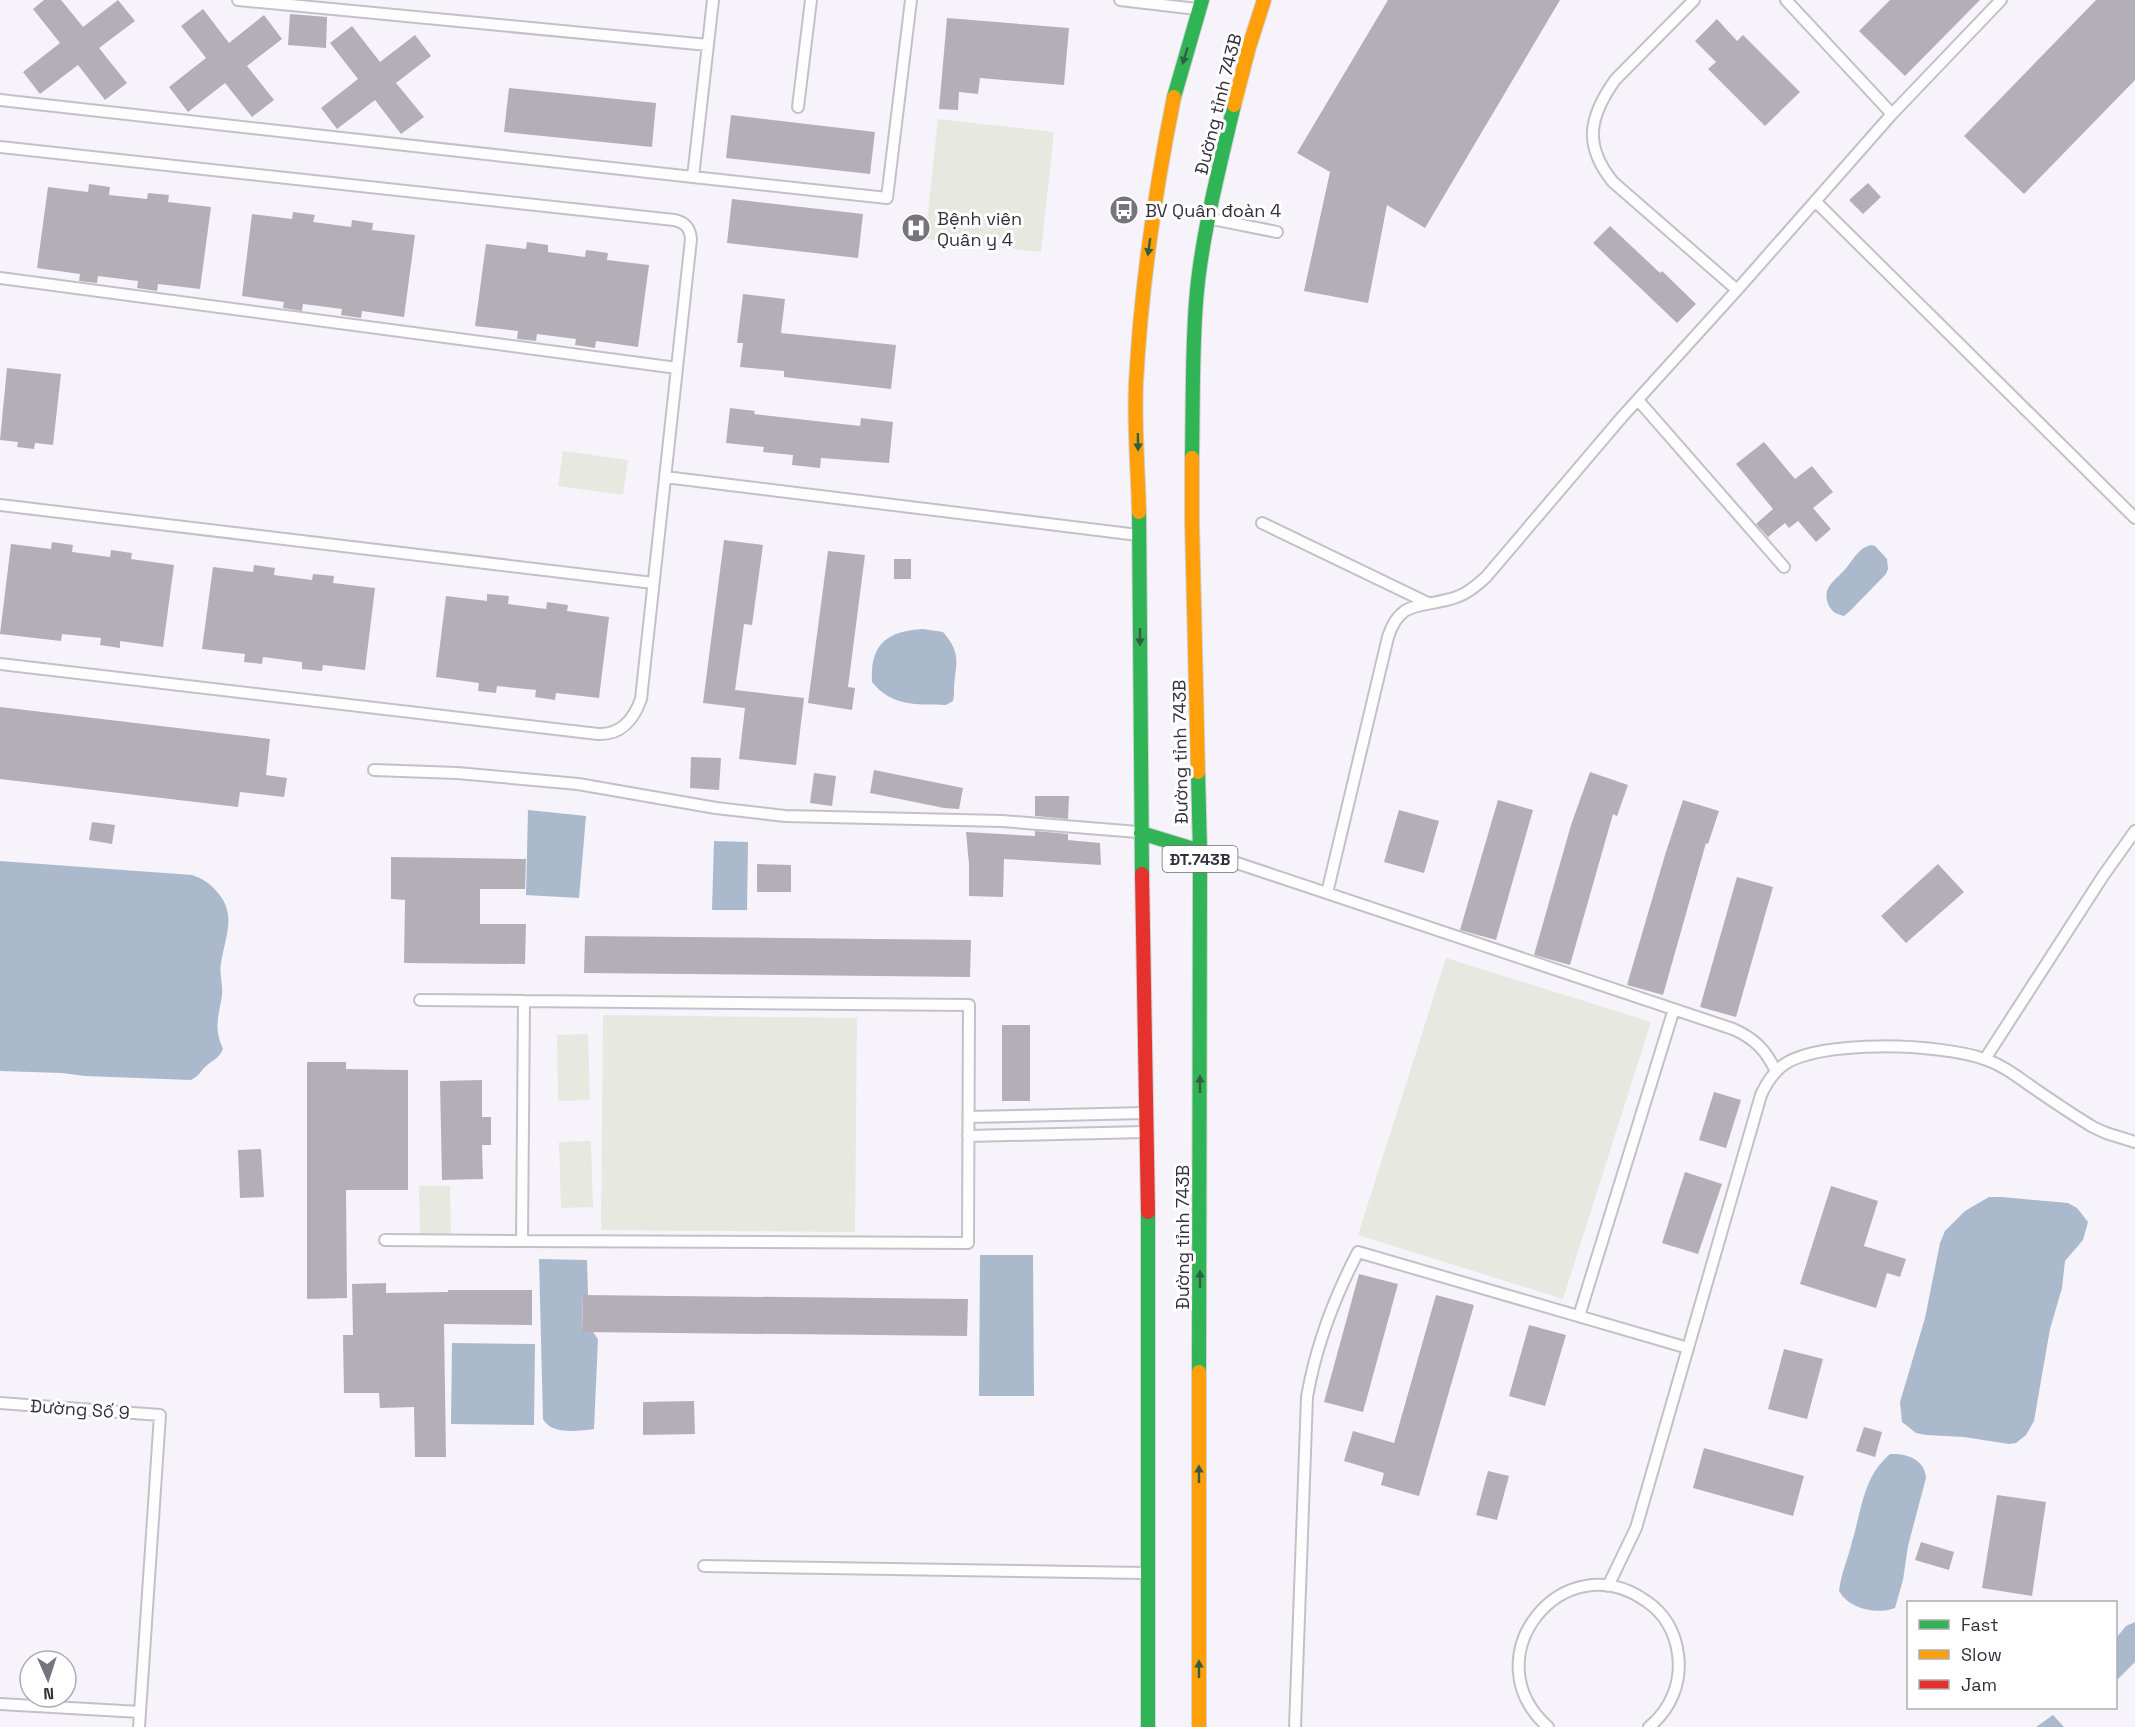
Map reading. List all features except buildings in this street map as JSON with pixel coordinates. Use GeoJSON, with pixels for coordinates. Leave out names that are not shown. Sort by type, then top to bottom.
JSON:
{"type":"FeatureCollection","features":[{"type":"Feature","properties":{"kind":"main road","name":"Đường tỉnh 743B"},"geometry":{"type":"LineString","coordinates":[[1199,1727],[1200,851],[1192,523],[1193,352],[1196,300],[1204,246],[1223,151],[1264,0]]}},
{"type":"Feature","properties":{"kind":"main road","name":"Đường tỉnh 743B"},"geometry":{"type":"LineString","coordinates":[[1148,1727],[1148,1113],[1141,833],[1140,535],[1136,385],[1148,252],[1177,82],[1201,5]]}},
{"type":"Feature","properties":{"kind":"main road"},"geometry":{"type":"LineString","coordinates":[[1141,833],[1200,851]]}},
{"type":"Feature","properties":{"kind":"lane"},"geometry":{"type":"LineString","coordinates":[[238,0],[708,45]]}},
{"type":"Feature","properties":{"kind":"lane"},"geometry":{"type":"LineString","coordinates":[[693,177],[713,0]]}},
{"type":"Feature","properties":{"kind":"lane"},"geometry":{"type":"LineString","coordinates":[[798,107],[810,0]]}},
{"type":"Feature","properties":{"kind":"lane"},"geometry":{"type":"LineString","coordinates":[[0,100],[887,198],[911,0]]}},
{"type":"Feature","properties":{"kind":"lane"},"geometry":{"type":"LineString","coordinates":[[1120,0],[1201,5]]}},
{"type":"Feature","properties":{"kind":"lane"},"geometry":{"type":"LineString","coordinates":[[1694,0],[1615,80],[1595,118],[1592,129],[1593,140],[1599,162],[1613,182],[1737,291]]}},
{"type":"Feature","properties":{"kind":"lane"},"geometry":{"type":"LineString","coordinates":[[1786,0],[1892,114]]}},
{"type":"Feature","properties":{"kind":"lane"},"geometry":{"type":"LineString","coordinates":[[1327,893],[1392,627],[1398,617],[1406,609],[1416,605],[1452,599],[1476,587],[1638,400],[1892,114],[2001,0]]}},
{"type":"Feature","properties":{"kind":"lane"},"geometry":{"type":"LineString","coordinates":[[0,147],[680,221],[688,227],[691,238],[641,699],[633,717],[614,733],[606,734],[0,664]]}},
{"type":"Feature","properties":{"kind":"lane"},"geometry":{"type":"LineString","coordinates":[[1815,201],[2135,518]]}},
{"type":"Feature","properties":{"kind":"lane"},"geometry":{"type":"LineString","coordinates":[[1210,218],[1277,232]]}},
{"type":"Feature","properties":{"kind":"lane"},"geometry":{"type":"LineString","coordinates":[[0,278],[677,368]]}},
{"type":"Feature","properties":{"kind":"lane"},"geometry":{"type":"LineString","coordinates":[[1638,400],[1784,567]]}},
{"type":"Feature","properties":{"kind":"lane"},"geometry":{"type":"LineString","coordinates":[[665,477],[1140,535]]}},
{"type":"Feature","properties":{"kind":"lane"},"geometry":{"type":"LineString","coordinates":[[0,505],[653,583]]}},
{"type":"Feature","properties":{"kind":"lane"},"geometry":{"type":"LineString","coordinates":[[1262,523],[1428,603]]}},
{"type":"Feature","properties":{"kind":"lane"},"geometry":{"type":"LineString","coordinates":[[374,770],[457,773],[578,784],[716,808],[785,816],[1002,821],[1141,833]]}},
{"type":"Feature","properties":{"kind":"lane"},"geometry":{"type":"LineString","coordinates":[[1985,1059],[2103,876],[2135,831]]}},
{"type":"Feature","properties":{"kind":"lane"},"geometry":{"type":"LineString","coordinates":[[1200,851],[1744,1034],[1767,1053],[1776,1072]]}},
{"type":"Feature","properties":{"kind":"lane"},"geometry":{"type":"LineString","coordinates":[[386,1240],[968,1243],[969,1005],[420,1000]]}},
{"type":"Feature","properties":{"kind":"lane"},"geometry":{"type":"LineString","coordinates":[[522,1241],[524,1001]]}},
{"type":"Feature","properties":{"kind":"lane"},"geometry":{"type":"LineString","coordinates":[[1579,1316],[1674,1010]]}},
{"type":"Feature","properties":{"kind":"lane"},"geometry":{"type":"LineString","coordinates":[[1608,1586],[1636,1528],[1761,1095],[1776,1072],[1784,1065],[1821,1052],[1878,1047],[1932,1049],[1985,1059],[2009,1071],[2093,1127],[2135,1142]]}},
{"type":"Feature","properties":{"kind":"lane"},"geometry":{"type":"LineString","coordinates":[[969,1117],[1148,1113]]}},
{"type":"Feature","properties":{"kind":"lane"},"geometry":{"type":"LineString","coordinates":[[968,1136],[1148,1132]]}},
{"type":"Feature","properties":{"kind":"lane"},"geometry":{"type":"LineString","coordinates":[[1295,1727],[1307,1397],[1321,1339],[1335,1300],[1358,1252],[1688,1348]]}},
{"type":"Feature","properties":{"kind":"lane","name":"Đường Số 9"},"geometry":{"type":"LineString","coordinates":[[0,1403],[160,1415],[140,1712]]}},
{"type":"Feature","properties":{"kind":"lane"},"geometry":{"type":"LineString","coordinates":[[704,1566],[1148,1573]]}},
{"type":"Feature","properties":{"kind":"lane"},"geometry":{"type":"LineString","coordinates":[[1548,1727],[1530,1706],[1523,1692],[1518,1660],[1521,1644],[1527,1628],[1547,1603],[1561,1594],[1592,1585],[1624,1589],[1639,1596],[1653,1605],[1664,1617],[1672,1631],[1680,1662],[1678,1678],[1667,1708],[1649,1727]]}},
{"type":"Feature","properties":{"kind":"lane"},"geometry":{"type":"LineString","coordinates":[[0,1704],[140,1712],[139,1727]]}},
{"type":"Feature","properties":{"kind":"shaded area"},"geometry":{"type":"Polygon","coordinates":[[[938,119],[1054,132],[1041,252],[925,239],[938,119]]]}},
{"type":"Feature","properties":{"kind":"shaded area"},"geometry":{"type":"Polygon","coordinates":[[[563,451],[628,460],[623,495],[558,486],[563,451]]]}},
{"type":"Feature","properties":{"kind":"shaded area"},"geometry":{"type":"Polygon","coordinates":[[[1446,958],[1651,1022],[1563,1299],[1358,1235],[1446,958]]]}},
{"type":"Feature","properties":{"kind":"shaded area"},"geometry":{"type":"Polygon","coordinates":[[[603,1015],[857,1018],[855,1232],[601,1230],[603,1015]]]}},
{"type":"Feature","properties":{"kind":"shaded area"},"geometry":{"type":"Polygon","coordinates":[[[588,1034],[590,1100],[558,1101],[557,1035],[588,1034]]]}},
{"type":"Feature","properties":{"kind":"shaded area"},"geometry":{"type":"Polygon","coordinates":[[[591,1141],[593,1207],[561,1208],[559,1142],[591,1141]]]}},
{"type":"Feature","properties":{"kind":"shaded area"},"geometry":{"type":"Polygon","coordinates":[[[419,1186],[450,1186],[451,1236],[420,1236],[419,1186]]]}},
{"type":"Feature","properties":{"kind":"water"},"geometry":{"type":"Polygon","coordinates":[[[1871,545],[1875,546],[1887,559],[1886,574],[1844,616],[1835,613],[1829,606],[1828,589],[1858,553],[1871,545]]]}},
{"type":"Feature","properties":{"kind":"water"},"geometry":{"type":"Polygon","coordinates":[[[923,629],[943,632],[954,648],[956,662],[954,695],[953,701],[946,705],[915,704],[896,700],[872,682],[874,658],[883,642],[900,633],[923,629]]]}},
{"type":"Feature","properties":{"kind":"water"},"geometry":{"type":"Polygon","coordinates":[[[528,810],[586,816],[579,898],[526,895],[528,810]]]}},
{"type":"Feature","properties":{"kind":"water"},"geometry":{"type":"Polygon","coordinates":[[[714,841],[748,842],[747,910],[712,910],[714,841]]]}},
{"type":"Feature","properties":{"kind":"water"},"geometry":{"type":"Polygon","coordinates":[[[0,861],[192,875],[212,887],[224,901],[228,918],[221,967],[222,995],[217,1028],[223,1049],[219,1055],[191,1080],[0,1071],[0,861]]]}},
{"type":"Feature","properties":{"kind":"water"},"geometry":{"type":"Polygon","coordinates":[[[1989,1197],[2068,1203],[2077,1208],[2088,1222],[2083,1240],[2065,1261],[2062,1288],[2050,1329],[2034,1421],[2026,1435],[2016,1443],[2009,1444],[1916,1433],[1902,1422],[1900,1402],[1925,1318],[1940,1243],[1945,1231],[1965,1211],[1989,1197]]]}},
{"type":"Feature","properties":{"kind":"water"},"geometry":{"type":"Polygon","coordinates":[[[980,1255],[1033,1255],[1034,1396],[979,1396],[980,1255]]]}},
{"type":"Feature","properties":{"kind":"water"},"geometry":{"type":"Polygon","coordinates":[[[539,1259],[587,1260],[588,1295],[583,1295],[582,1332],[593,1332],[598,1339],[594,1429],[559,1430],[552,1428],[543,1419],[539,1259]]]}},
{"type":"Feature","properties":{"kind":"water"},"geometry":{"type":"Polygon","coordinates":[[[452,1343],[535,1344],[534,1425],[451,1424],[452,1343]]]}},
{"type":"Feature","properties":{"kind":"water"},"geometry":{"type":"Polygon","coordinates":[[[1890,1454],[1914,1458],[1925,1471],[1926,1478],[1895,1608],[1880,1611],[1856,1606],[1843,1597],[1839,1591],[1869,1483],[1881,1463],[1890,1454]]]}},
{"type":"Feature","properties":{"kind":"water"},"geometry":{"type":"Polygon","coordinates":[[[2135,1622],[2135,1662],[2117,1680],[2117,1637],[2126,1626],[2135,1622]]]}},
{"type":"Feature","properties":{"kind":"water"},"geometry":{"type":"Polygon","coordinates":[[[2053,1715],[2064,1727],[2036,1727],[2053,1715]]]}},
{"type":"Feature","properties":{"kind":"traffic: fast"},"geometry":{"type":"LineString","coordinates":[[1174,97],[1202,0]]}},
{"type":"Feature","properties":{"kind":"traffic: fast"},"geometry":{"type":"LineString","coordinates":[[1192,458],[1194,341],[1198,277],[1211,203],[1234,105]]}},
{"type":"Feature","properties":{"kind":"traffic: fast"},"geometry":{"type":"LineString","coordinates":[[1139,512],[1142,874]]}},
{"type":"Feature","properties":{"kind":"traffic: fast"},"geometry":{"type":"LineString","coordinates":[[1198,772],[1200,851],[1199,1372]]}},
{"type":"Feature","properties":{"kind":"traffic: fast"},"geometry":{"type":"LineString","coordinates":[[1141,833],[1200,851]]}},
{"type":"Feature","properties":{"kind":"traffic: fast"},"geometry":{"type":"LineString","coordinates":[[1148,1212],[1148,1727]]}},
{"type":"Feature","properties":{"kind":"traffic: slow"},"geometry":{"type":"LineString","coordinates":[[1234,105],[1264,0]]}},
{"type":"Feature","properties":{"kind":"traffic: slow"},"geometry":{"type":"LineString","coordinates":[[1139,512],[1135,415],[1141,311],[1150,239],[1174,97]]}},
{"type":"Feature","properties":{"kind":"traffic: slow"},"geometry":{"type":"LineString","coordinates":[[1192,458],[1198,772]]}},
{"type":"Feature","properties":{"kind":"traffic: slow"},"geometry":{"type":"LineString","coordinates":[[1199,1372],[1199,1727]]}},
{"type":"Feature","properties":{"kind":"traffic: jam"},"geometry":{"type":"LineString","coordinates":[[1142,874],[1148,1212]]}},
{"type":"Feature","properties":{"kind":"place","name":"BV Quân đoàn 4"},"geometry":{"type":"Point","coordinates":[1124,210]}},
{"type":"Feature","properties":{"kind":"place","name":"Bệnh viên Quân y 4"},"geometry":{"type":"Point","coordinates":[916,228]}}]}
